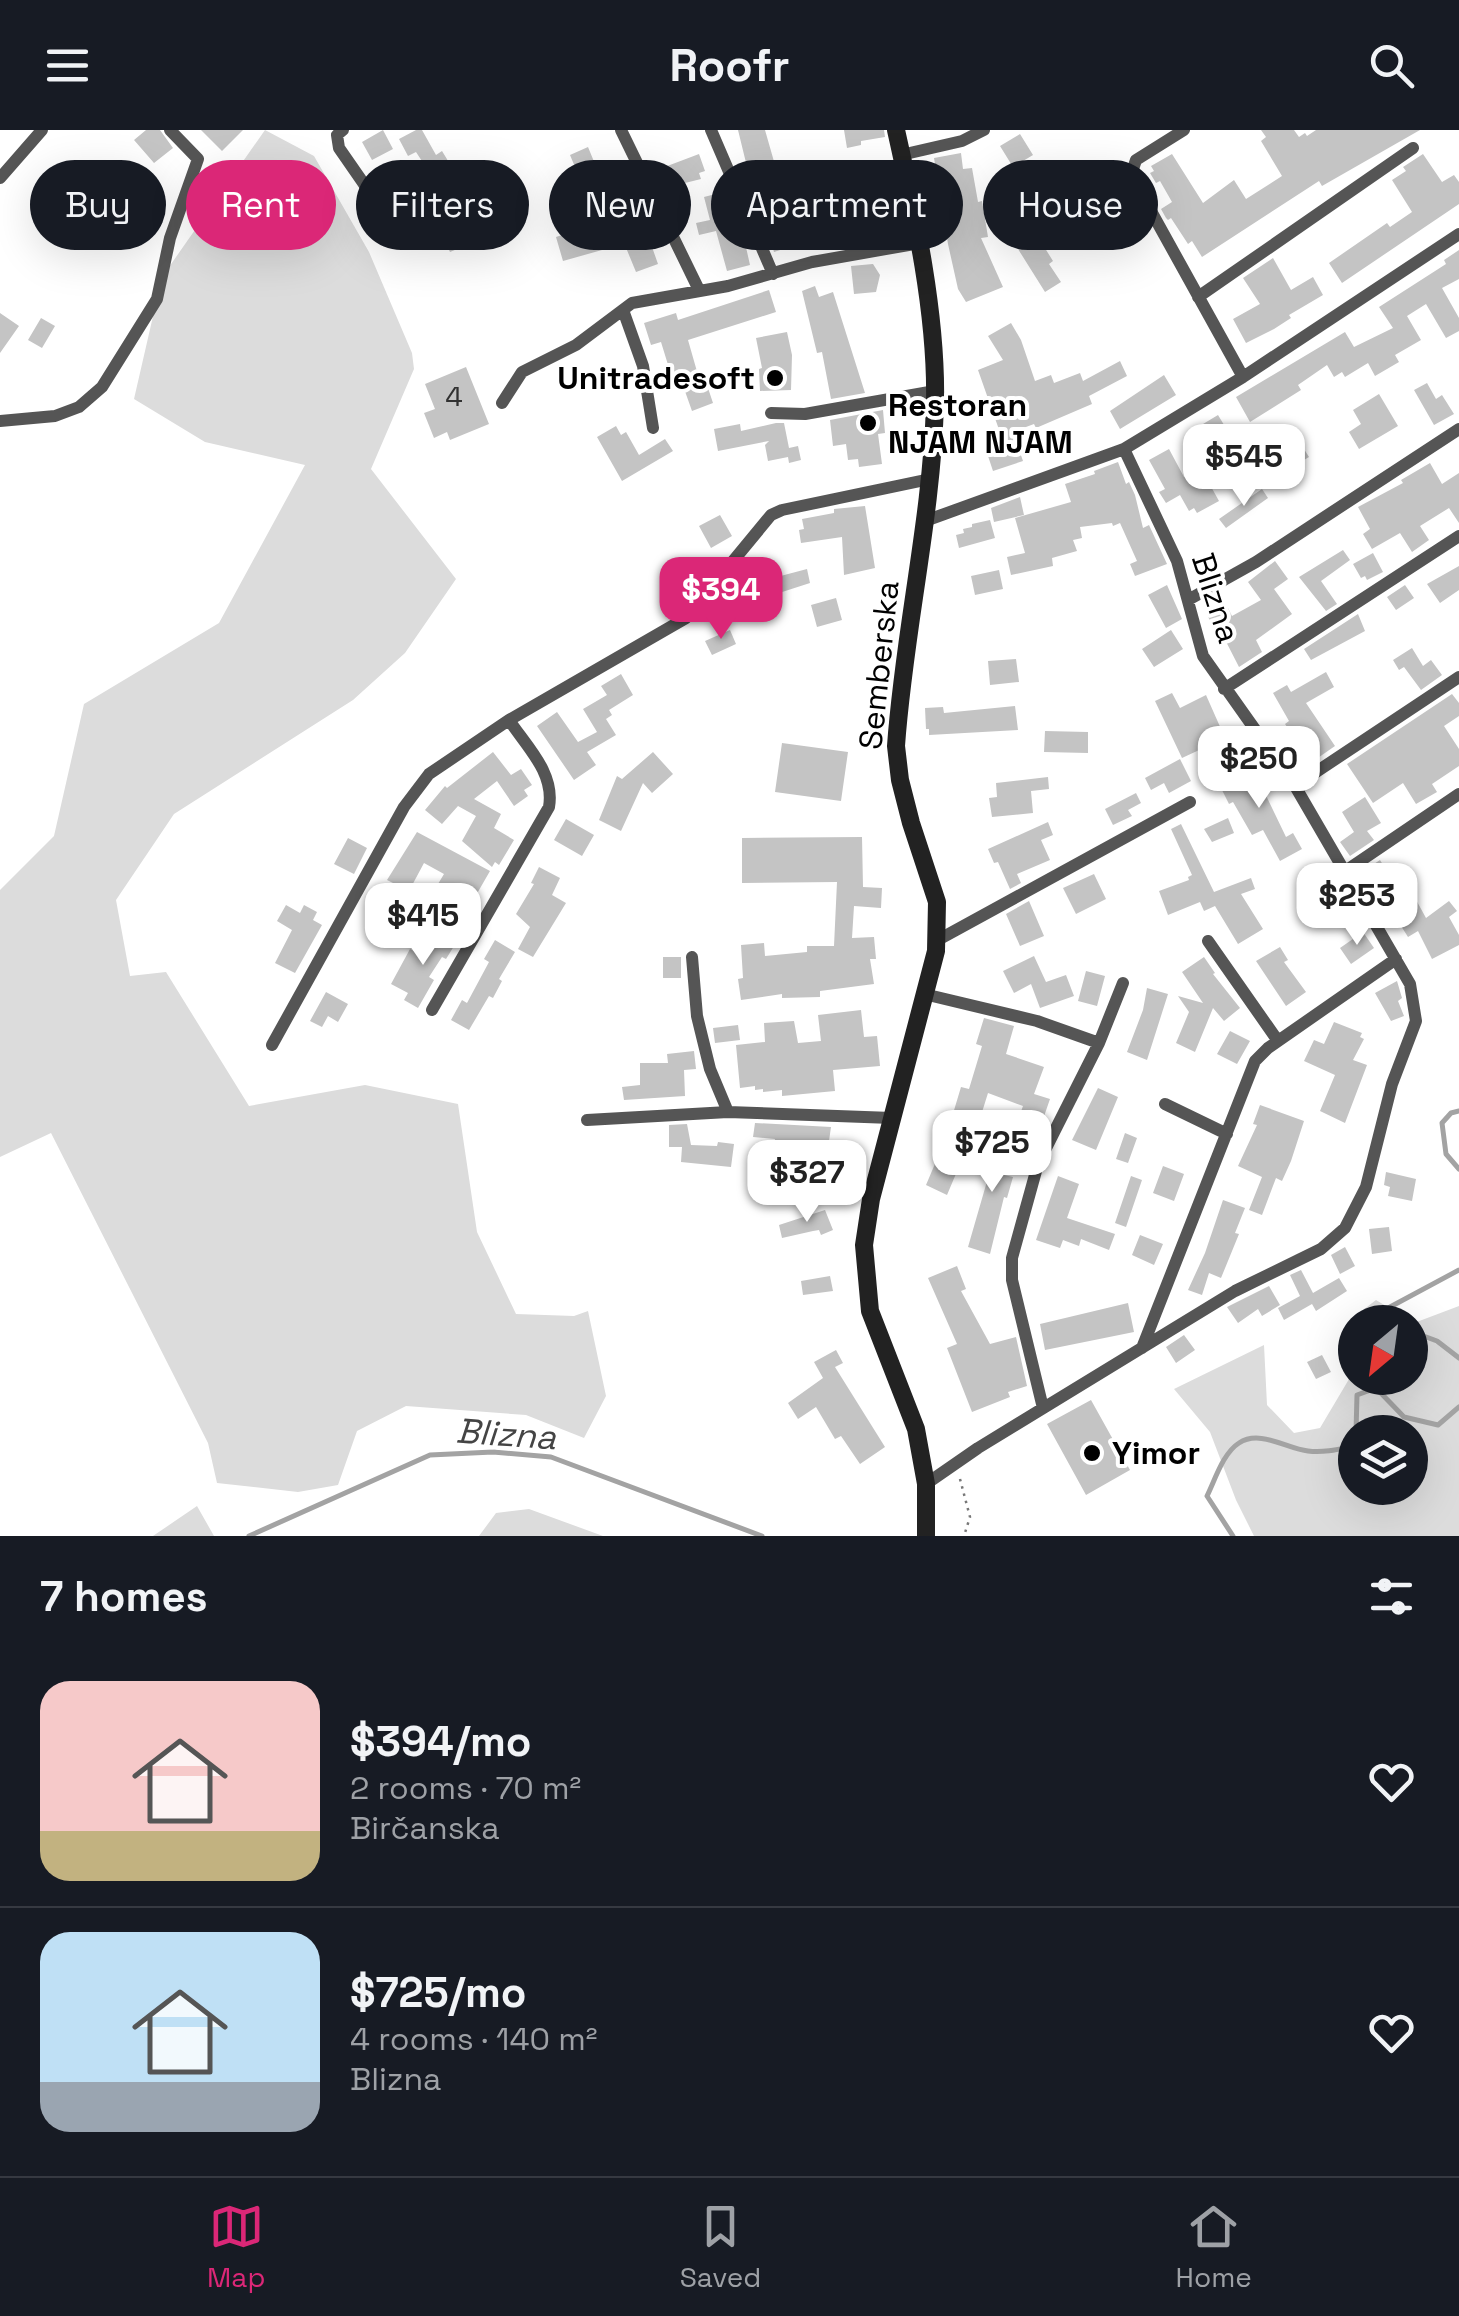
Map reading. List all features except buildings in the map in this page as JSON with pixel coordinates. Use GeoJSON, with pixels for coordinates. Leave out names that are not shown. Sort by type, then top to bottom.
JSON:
{"type":"FeatureCollection","features":[{"type":"Feature","properties":{"kind":"main road","name":"Semberska"},"geometry":{"type":"LineString","coordinates":[[896,130],[902,160]]}},
{"type":"Feature","properties":{"kind":"main road","name":"Semberska"},"geometry":{"type":"LineString","coordinates":[[921,250],[935,391],[930,479],[896,746],[908,809],[936,902],[936,941],[871,1199],[864,1246],[870,1311],[916,1429],[926,1484],[926,1536]]}},
{"type":"Feature","properties":{"kind":"street"},"geometry":{"type":"LineString","coordinates":[[0,178],[42,130]]}},
{"type":"Feature","properties":{"kind":"street"},"geometry":{"type":"LineString","coordinates":[[0,421],[56,416],[79,407],[102,387],[157,300],[170,238],[198,160],[170,130]]}},
{"type":"Feature","properties":{"kind":"street"},"geometry":{"type":"LineString","coordinates":[[344,130],[338,134],[339,148],[356,173]]}},
{"type":"Feature","properties":{"kind":"street"},"geometry":{"type":"LineString","coordinates":[[622,130],[699,290]]}},
{"type":"Feature","properties":{"kind":"street"},"geometry":{"type":"LineString","coordinates":[[711,130],[773,274]]}},
{"type":"Feature","properties":{"kind":"street"},"geometry":{"type":"LineString","coordinates":[[901,155],[962,141],[984,130]]}},
{"type":"Feature","properties":{"kind":"street"},"geometry":{"type":"LineString","coordinates":[[1184,130],[1136,160],[1131,175],[1242,377]]}},
{"type":"Feature","properties":{"kind":"street"},"geometry":{"type":"LineString","coordinates":[[1198,297],[1413,148]]}},
{"type":"Feature","properties":{"kind":"street"},"geometry":{"type":"LineString","coordinates":[[925,521],[1124,448],[1242,377],[1459,234]]}},
{"type":"Feature","properties":{"kind":"street"},"geometry":{"type":"LineString","coordinates":[[502,404],[522,372],[576,345],[623,310],[652,298],[884,250]]}},
{"type":"Feature","properties":{"kind":"street"},"geometry":{"type":"LineString","coordinates":[[623,310],[643,366],[653,428]]}},
{"type":"Feature","properties":{"kind":"street"},"geometry":{"type":"LineString","coordinates":[[771,413],[806,414],[935,391]]}},
{"type":"Feature","properties":{"kind":"street"},"geometry":{"type":"LineString","coordinates":[[1188,600],[1256,562],[1459,428]]}},
{"type":"Feature","properties":{"kind":"street","name":"Blizna"},"geometry":{"type":"LineString","coordinates":[[926,1484],[1235,1291],[1321,1249],[1345,1228],[1366,1187],[1392,1084],[1416,1021],[1410,984],[1396,959],[1295,786],[1203,656],[1177,561],[1124,448]]}},
{"type":"Feature","properties":{"kind":"street"},"geometry":{"type":"LineString","coordinates":[[272,1045],[417,786],[429,774],[509,720],[686,618],[772,516],[782,510],[930,479]]}},
{"type":"Feature","properties":{"kind":"street"},"geometry":{"type":"LineString","coordinates":[[1224,688],[1459,536]]}},
{"type":"Feature","properties":{"kind":"street"},"geometry":{"type":"LineString","coordinates":[[1295,786],[1459,677]]}},
{"type":"Feature","properties":{"kind":"street"},"geometry":{"type":"LineString","coordinates":[[432,1010],[549,807],[552,792],[548,777],[509,720]]}},
{"type":"Feature","properties":{"kind":"street"},"geometry":{"type":"LineString","coordinates":[[1344,872],[1459,794]]}},
{"type":"Feature","properties":{"kind":"street"},"geometry":{"type":"LineString","coordinates":[[936,941],[1190,802]]}},
{"type":"Feature","properties":{"kind":"street"},"geometry":{"type":"LineString","coordinates":[[1208,941],[1278,1040]]}},
{"type":"Feature","properties":{"kind":"street"},"geometry":{"type":"LineString","coordinates":[[692,957],[697,1016],[710,1070],[728,1112]]}},
{"type":"Feature","properties":{"kind":"street"},"geometry":{"type":"LineString","coordinates":[[1141,1350],[1255,1060],[1396,959]]}},
{"type":"Feature","properties":{"kind":"street"},"geometry":{"type":"LineString","coordinates":[[1044,1408],[1012,1280],[1012,1258],[1038,1164],[1099,1044],[1124,983]]}},
{"type":"Feature","properties":{"kind":"street"},"geometry":{"type":"LineString","coordinates":[[924,994],[1037,1021],[1099,1044]]}},
{"type":"Feature","properties":{"kind":"street"},"geometry":{"type":"LineString","coordinates":[[1166,1104],[1226,1134]]}},
{"type":"Feature","properties":{"kind":"street"},"geometry":{"type":"LineString","coordinates":[[587,1120],[728,1112],[892,1118]]}},
{"type":"Feature","properties":{"kind":"path"},"geometry":{"type":"LineString","coordinates":[[956,1463],[970,1517],[964,1536]]}},
{"type":"Feature","properties":{"kind":"shaded area"},"geometry":{"type":"Polygon","coordinates":[[[265,130],[316,160],[244,160],[265,130]]]}},
{"type":"Feature","properties":{"kind":"shaded area"},"geometry":{"type":"Polygon","coordinates":[[[336,194],[356,229],[356,250],[369,252],[412,353],[414,369],[371,469],[456,579],[405,653],[353,700],[174,814],[116,900],[130,976],[166,972],[249,1106],[365,1085],[458,1104],[477,1232],[516,1314],[574,1316],[588,1311],[606,1396],[584,1438],[526,1415],[406,1406],[357,1431],[338,1485],[298,1492],[217,1483],[208,1443],[51,1133],[0,1157],[0,890],[54,836],[84,704],[219,623],[305,465],[205,442],[134,399],[162,277],[186,243],[186,250],[336,250],[336,194]]]}},
{"type":"Feature","properties":{"kind":"shaded area"},"geometry":{"type":"Polygon","coordinates":[[[1459,1306],[1459,1536],[1254,1536],[1210,1432],[1174,1389],[1264,1345],[1267,1405],[1294,1433],[1320,1428],[1340,1395],[1428,1395],[1428,1318],[1459,1306]]]}},
{"type":"Feature","properties":{"kind":"shaded area"},"geometry":{"type":"Polygon","coordinates":[[[197,1506],[214,1536],[153,1536],[197,1506]]]}},
{"type":"Feature","properties":{"kind":"shaded area"},"geometry":{"type":"Polygon","coordinates":[[[529,1509],[603,1536],[479,1536],[496,1513],[529,1509]]]}},
{"type":"Feature","properties":{"kind":"waterway","name":"Blizna"},"geometry":{"type":"LineString","coordinates":[[1459,1111],[1442,1123],[1446,1154],[1459,1169]]}},
{"type":"Feature","properties":{"kind":"waterway","name":"Blizna"},"geometry":{"type":"LineString","coordinates":[[1394,1305],[1459,1270]]}},
{"type":"Feature","properties":{"kind":"waterway","name":"Blizna"},"geometry":{"type":"LineString","coordinates":[[1428,1338],[1459,1358]]}},
{"type":"Feature","properties":{"kind":"waterway","name":"Blizna"},"geometry":{"type":"LineString","coordinates":[[1356,1415],[1357,1395],[1376,1388],[1402,1415]]}},
{"type":"Feature","properties":{"kind":"waterway","name":"Blizna"},"geometry":{"type":"LineString","coordinates":[[1428,1423],[1438,1425],[1459,1407]]}},
{"type":"Feature","properties":{"kind":"waterway","name":"Blizna"},"geometry":{"type":"LineString","coordinates":[[1233,1536],[1207,1496],[1233,1447],[1256,1438],[1300,1450],[1338,1449]]}},
{"type":"Feature","properties":{"kind":"waterway","name":"Blizna"},"geometry":{"type":"LineString","coordinates":[[249,1536],[430,1455],[493,1452],[551,1457],[762,1536]]}},
{"type":"Feature","properties":{"kind":"place","name":"Unitradesoft"},"geometry":{"type":"Point","coordinates":[775,378]}},
{"type":"Feature","properties":{"kind":"place","name":"Restoran NJAM NJAM"},"geometry":{"type":"Point","coordinates":[868,423]}},
{"type":"Feature","properties":{"kind":"place","name":"Yimor"},"geometry":{"type":"Point","coordinates":[1092,1453]}}]}
